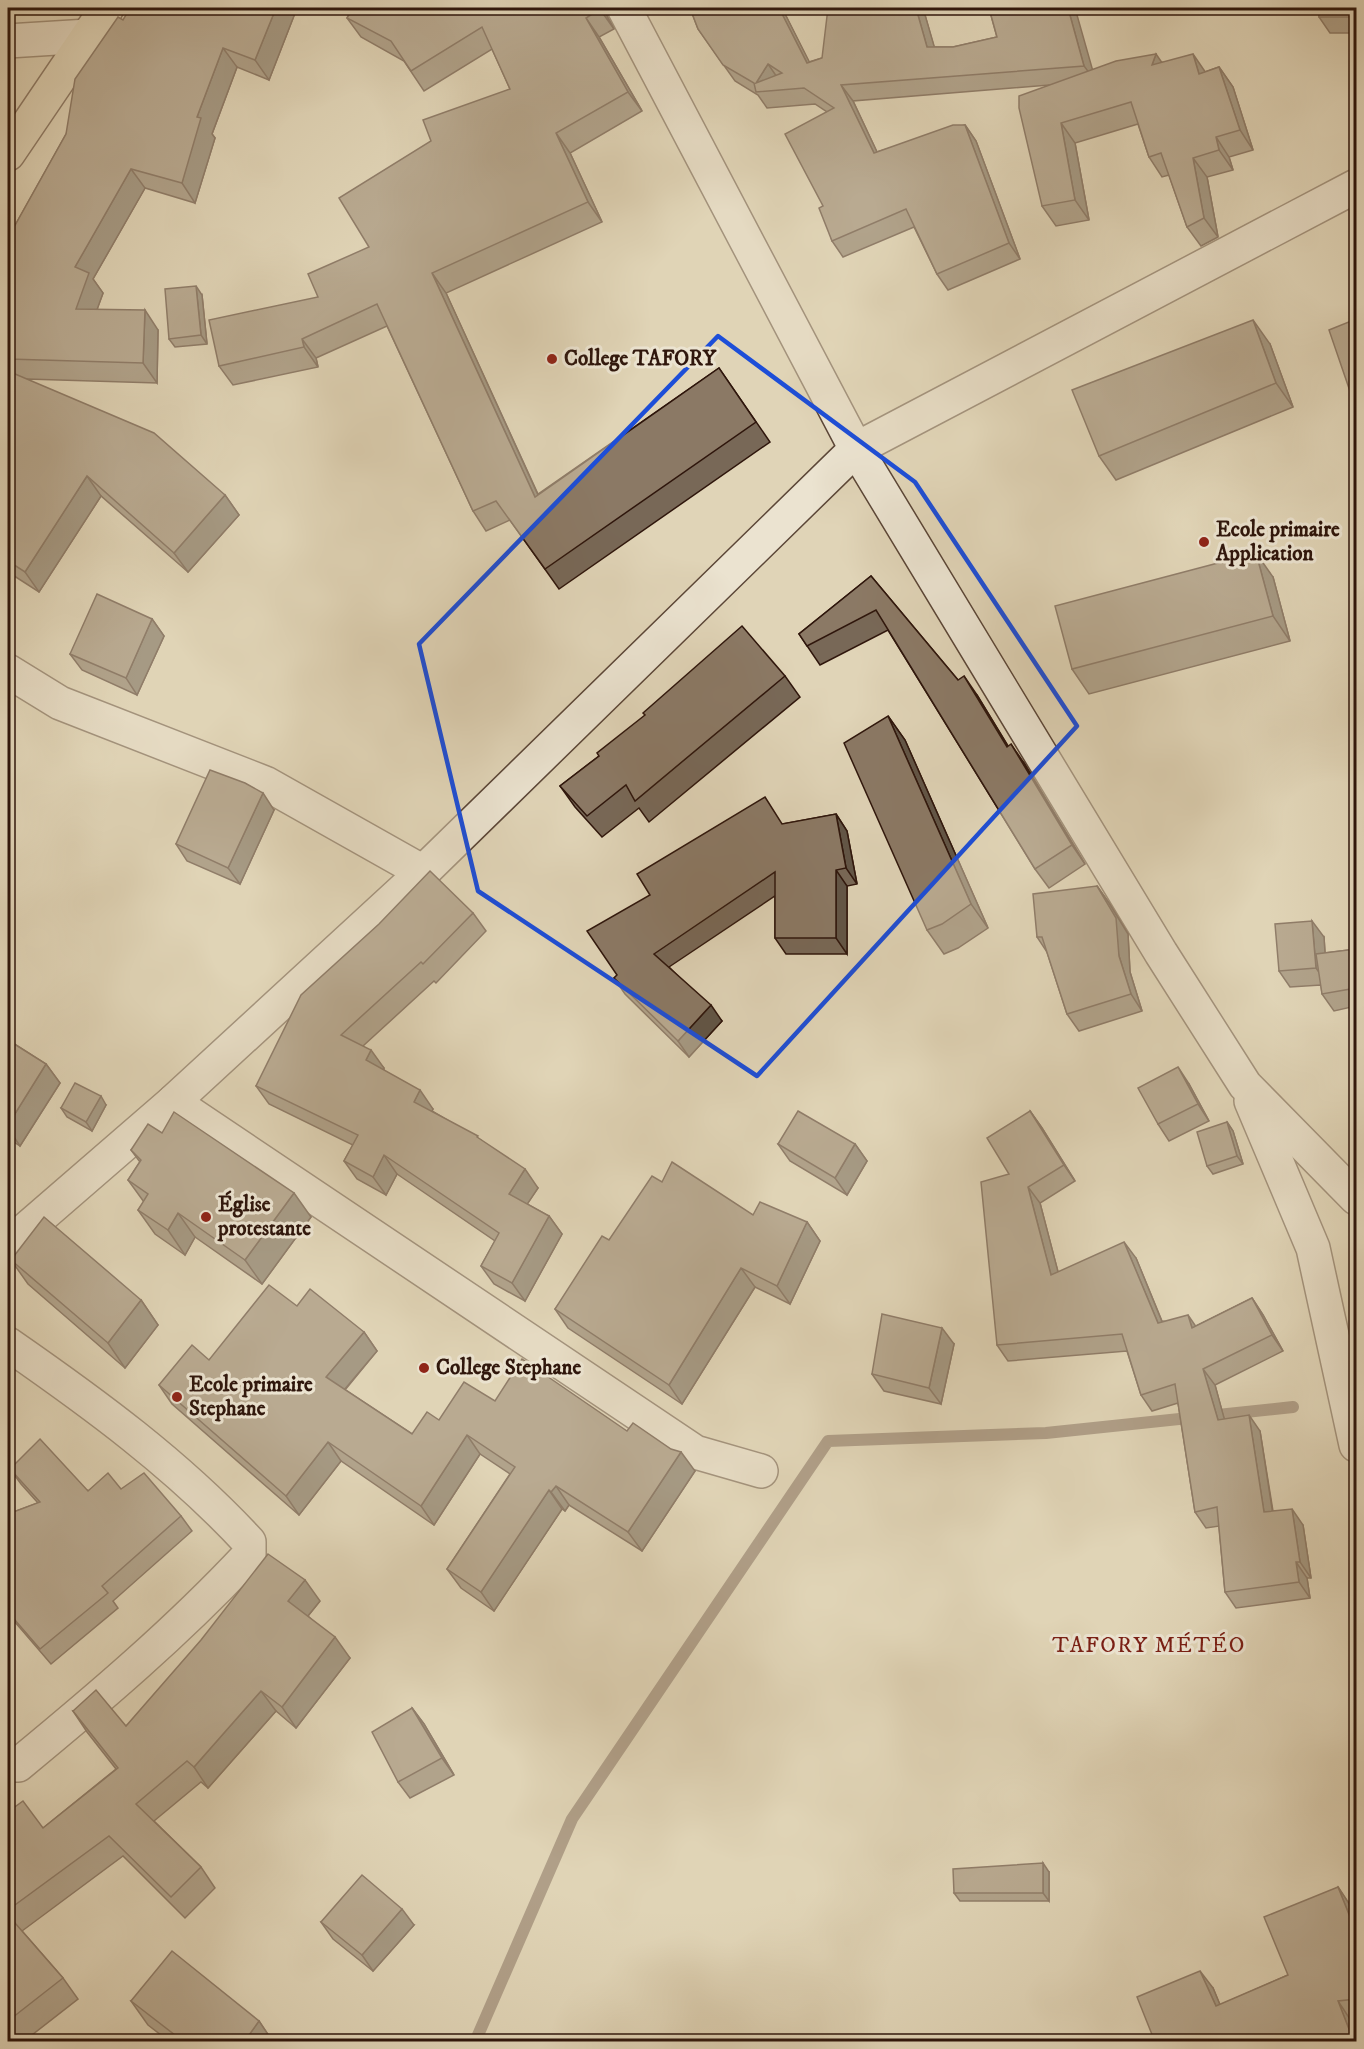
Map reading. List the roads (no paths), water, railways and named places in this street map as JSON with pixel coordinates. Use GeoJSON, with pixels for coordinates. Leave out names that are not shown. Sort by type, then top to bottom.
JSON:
{"type":"FeatureCollection","features":[{"type":"Feature","properties":{"kind":"main road"},"geometry":{"type":"LineString","coordinates":[[8,153],[107,8]]}},
{"type":"Feature","properties":{"kind":"street"},"geometry":{"type":"LineString","coordinates":[[624,8],[856,449],[1161,953],[1245,1085],[1313,1248],[1356,1445]]}},
{"type":"Feature","properties":{"kind":"street"},"geometry":{"type":"LineString","coordinates":[[8,41],[88,36]]}},
{"type":"Feature","properties":{"kind":"street"},"geometry":{"type":"LineString","coordinates":[[8,1245],[173,1102],[423,872],[856,449],[1356,186]]}},
{"type":"Feature","properties":{"kind":"street"},"geometry":{"type":"LineString","coordinates":[[8,671],[60,703],[265,783],[423,872]]}},
{"type":"Feature","properties":{"kind":"street"},"geometry":{"type":"LineString","coordinates":[[1245,1085],[1356,1198]]}},
{"type":"Feature","properties":{"kind":"street"},"geometry":{"type":"LineString","coordinates":[[173,1102],[695,1452],[761,1471]]}},
{"type":"Feature","properties":{"kind":"street"},"geometry":{"type":"LineString","coordinates":[[8,1344],[92,1402],[215,1505],[249,1542],[249,1555],[205,1602],[127,1674],[18,1766],[8,1764]]}},
{"type":"Feature","properties":{"kind":"waterway"},"geometry":{"type":"LineString","coordinates":[[475,2042],[572,1819],[828,1441],[1046,1433],[1293,1407]]}},
{"type":"Feature","properties":{"kind":"place","name":"College TAFORY"},"geometry":{"type":"Point","coordinates":[552,359]}},
{"type":"Feature","properties":{"kind":"place","name":"Ecole primaire Application"},"geometry":{"type":"Point","coordinates":[1204,542]}},
{"type":"Feature","properties":{"kind":"place","name":"Église protestante"},"geometry":{"type":"Point","coordinates":[206,1217]}},
{"type":"Feature","properties":{"kind":"place","name":"College Stephane"},"geometry":{"type":"Point","coordinates":[424,1368]}},
{"type":"Feature","properties":{"kind":"place","name":"Ecole primaire Stephane"},"geometry":{"type":"Point","coordinates":[177,1397]}},
{"type":"Feature","properties":{"kind":"district","name":"TAFORY MÉTÉO"},"geometry":{"type":"Point","coordinates":[1149,1645]}}]}
